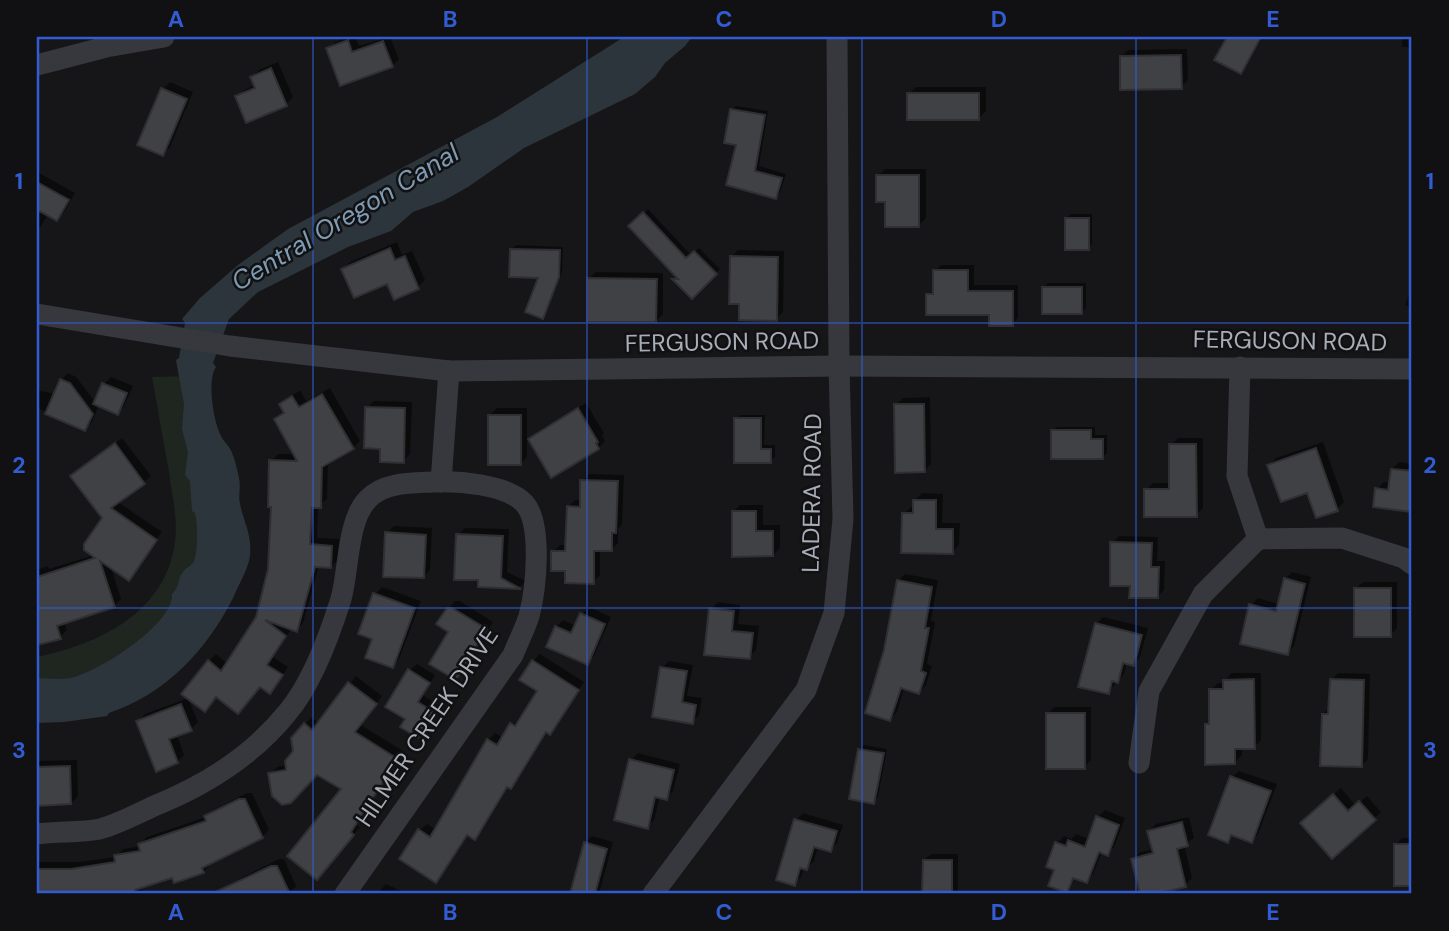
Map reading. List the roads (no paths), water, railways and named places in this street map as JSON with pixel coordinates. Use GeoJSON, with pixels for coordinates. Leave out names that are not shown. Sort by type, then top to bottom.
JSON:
{"type":"FeatureCollection","features":[{"type":"Feature","properties":{"kind":"street"},"geometry":{"type":"LineString","coordinates":[[37,65],[106,47],[164,37]]}},
{"type":"Feature","properties":{"kind":"street","name":"LADERA ROAD"},"geometry":{"type":"LineString","coordinates":[[653,894],[806,690],[834,613],[843,519],[837,37]]}},
{"type":"Feature","properties":{"kind":"street","name":"FERGUSON ROAD"},"geometry":{"type":"LineString","coordinates":[[37,314],[230,346],[449,371],[839,366],[1412,369]]}},
{"type":"Feature","properties":{"kind":"street"},"geometry":{"type":"LineString","coordinates":[[1240,367],[1237,476],[1258,539]]}},
{"type":"Feature","properties":{"kind":"street"},"geometry":{"type":"LineString","coordinates":[[441,482],[449,371]]}},
{"type":"Feature","properties":{"kind":"street","name":"HILMER CREEK DRIVE"},"geometry":{"type":"LineString","coordinates":[[37,834],[101,828],[175,798],[208,781],[263,738],[289,712],[331,633],[347,579],[351,536],[360,510],[368,499],[380,490],[407,483],[441,482],[499,488],[525,504],[537,539],[529,615],[513,655],[345,894]]}},
{"type":"Feature","properties":{"kind":"street"},"geometry":{"type":"LineString","coordinates":[[1139,763],[1149,691],[1203,594],[1258,539],[1342,538],[1404,558],[1412,564]]}},
{"type":"Feature","properties":{"kind":"water","name":"Central Oregon Canal"},"geometry":{"type":"Polygon","coordinates":[[[624,37],[692,37],[665,63],[655,77],[635,94],[524,148],[468,187],[443,201],[413,212],[391,231],[348,247],[258,292],[229,319],[213,363],[216,367],[211,390],[217,427],[231,450],[240,481],[240,504],[250,541],[249,561],[234,596],[198,651],[183,667],[149,694],[107,716],[37,723],[37,678],[66,679],[82,674],[132,645],[161,619],[181,575],[195,559],[197,524],[192,511],[190,481],[185,475],[188,452],[182,429],[184,404],[176,360],[179,358],[185,323],[182,319],[200,298],[238,265],[288,229],[497,117],[624,37]]]}}]}
